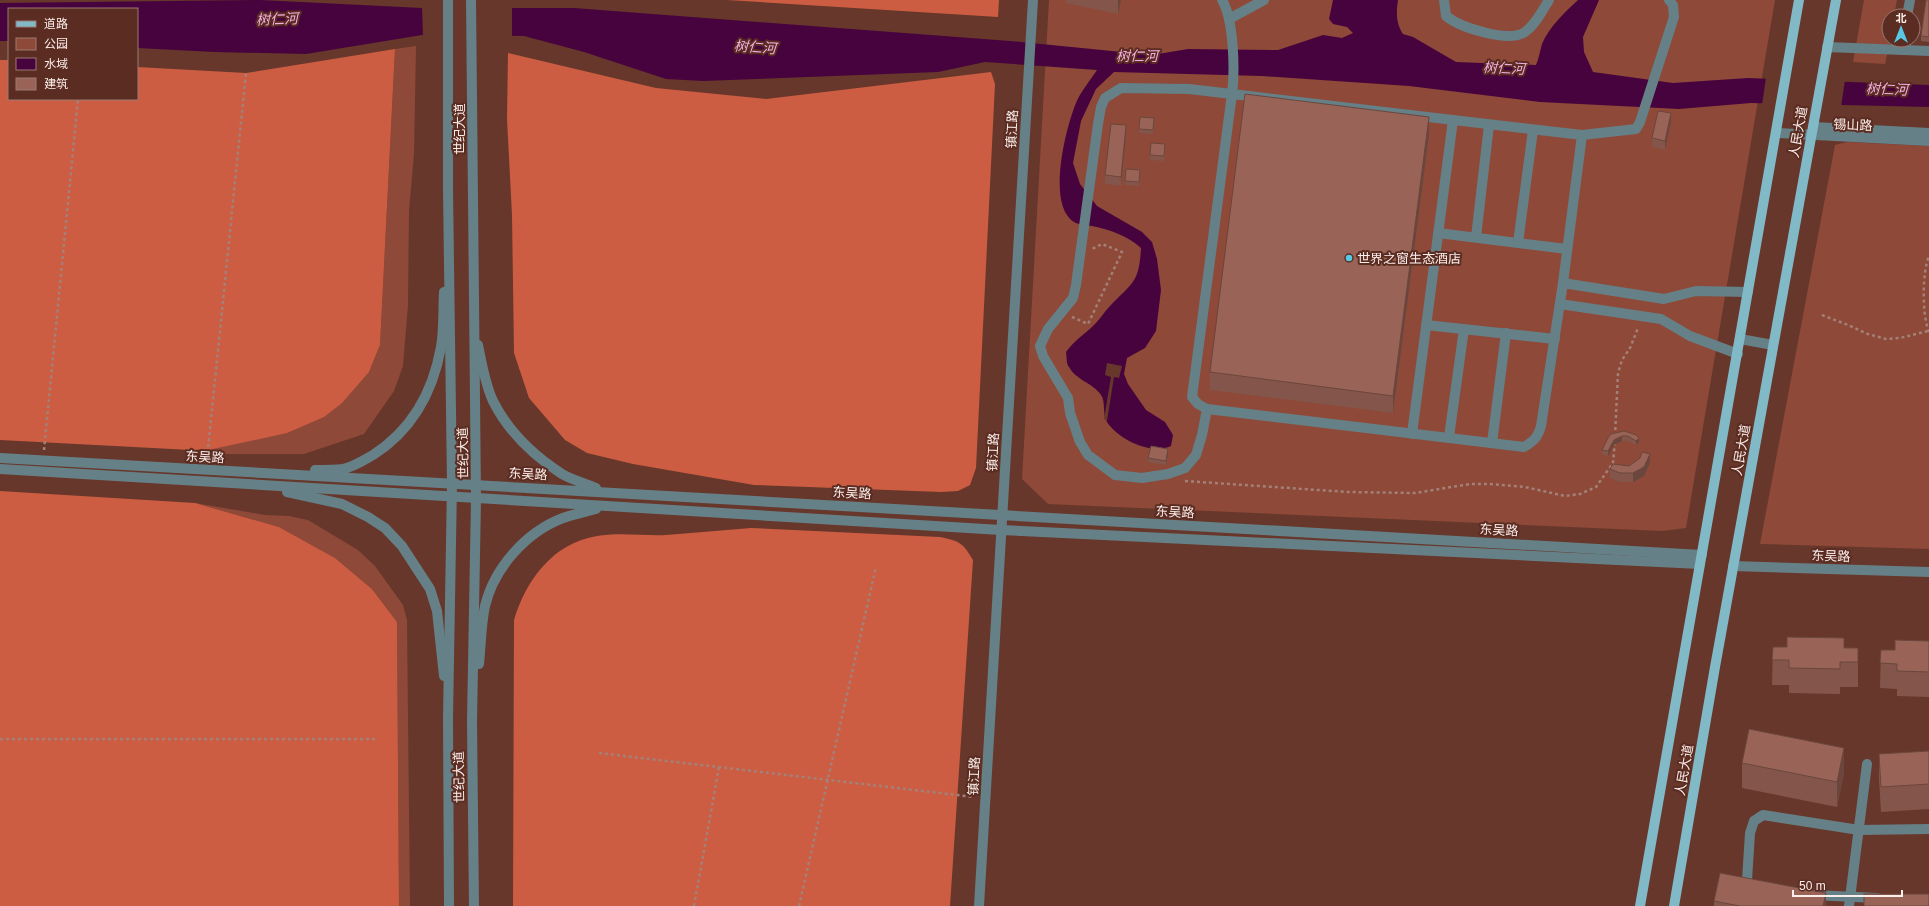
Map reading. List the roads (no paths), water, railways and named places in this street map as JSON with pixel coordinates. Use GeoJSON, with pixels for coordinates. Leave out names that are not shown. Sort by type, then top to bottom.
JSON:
{"type":"FeatureCollection","features":[{"type":"Feature","properties":{"kind":"main road","name":"人民大道"},"geometry":{"type":"LineString","coordinates":[[1640,906],[1799,0]]}},
{"type":"Feature","properties":{"kind":"main road","name":"人民大道"},"geometry":{"type":"LineString","coordinates":[[1674,906],[1733,566],[1836,0]]}},
{"type":"Feature","properties":{"kind":"street","name":"世纪大道"},"geometry":{"type":"LineString","coordinates":[[448,0],[448,190],[452,484],[448,718],[449,906]]}},
{"type":"Feature","properties":{"kind":"street","name":"世纪大道"},"geometry":{"type":"LineString","coordinates":[[471,0],[473,320],[476,484],[472,721],[474,906]]}},
{"type":"Feature","properties":{"kind":"street","name":"镇江路"},"geometry":{"type":"LineString","coordinates":[[979,906],[1029,72],[1032,0]]}},
{"type":"Feature","properties":{"kind":"street"},"geometry":{"type":"LineString","coordinates":[[1222,0],[1229,19],[1231,30],[1234,82],[1192,397],[1198,404],[1207,409],[1524,447],[1538,437],[1555,339],[1582,135]]}},
{"type":"Feature","properties":{"kind":"street"},"geometry":{"type":"LineString","coordinates":[[1229,19],[1264,0]]}},
{"type":"Feature","properties":{"kind":"street"},"geometry":{"type":"LineString","coordinates":[[1444,0],[1446,16],[1454,22],[1479,31],[1516,36],[1524,33],[1532,26],[1549,0]]}},
{"type":"Feature","properties":{"kind":"street"},"geometry":{"type":"LineString","coordinates":[[1207,409],[1196,455],[1184,468],[1168,474],[1142,478],[1115,475],[1088,455],[1084,449],[1070,413],[1068,398],[1043,356],[1040,346],[1048,329],[1073,298],[1081,254],[1101,107],[1105,98],[1121,88],[1189,89],[1582,135],[1636,129],[1660,62],[1674,17],[1672,5],[1669,0]]}},
{"type":"Feature","properties":{"kind":"street"},"geometry":{"type":"LineString","coordinates":[[1827,47],[1881,46]]}},
{"type":"Feature","properties":{"kind":"street"},"geometry":{"type":"LineString","coordinates":[[1916,48],[1929,51]]}},
{"type":"Feature","properties":{"kind":"street"},"geometry":{"type":"LineString","coordinates":[[1412,434],[1452,120]]}},
{"type":"Feature","properties":{"kind":"street"},"geometry":{"type":"LineString","coordinates":[[1476,237],[1489,124]]}},
{"type":"Feature","properties":{"kind":"street"},"geometry":{"type":"LineString","coordinates":[[1518,243],[1534,130]]}},
{"type":"Feature","properties":{"kind":"street","name":"锡山路"},"geometry":{"type":"LineString","coordinates":[[1776,134],[1812,132],[1929,133]]}},
{"type":"Feature","properties":{"kind":"street","name":"锡山路"},"geometry":{"type":"LineString","coordinates":[[1812,132],[1929,141]]}},
{"type":"Feature","properties":{"kind":"street"},"geometry":{"type":"LineString","coordinates":[[263,473],[343,469],[365,460],[390,444],[410,423],[422,405],[433,381],[441,346],[448,190]]}},
{"type":"Feature","properties":{"kind":"street"},"geometry":{"type":"LineString","coordinates":[[1438,233],[1567,249]]}},
{"type":"Feature","properties":{"kind":"street"},"geometry":{"type":"LineString","coordinates":[[1563,283],[1664,299],[1696,291],[1748,292]]}},
{"type":"Feature","properties":{"kind":"street"},"geometry":{"type":"LineString","coordinates":[[1560,304],[1661,319],[1690,336],[1738,354]]}},
{"type":"Feature","properties":{"kind":"street"},"geometry":{"type":"LineString","coordinates":[[473,320],[492,400],[506,424],[520,440],[563,474],[605,492]]}},
{"type":"Feature","properties":{"kind":"street"},"geometry":{"type":"LineString","coordinates":[[1426,325],[1555,339]]}},
{"type":"Feature","properties":{"kind":"street"},"geometry":{"type":"LineString","coordinates":[[1449,437],[1464,329]]}},
{"type":"Feature","properties":{"kind":"street"},"geometry":{"type":"LineString","coordinates":[[1492,443],[1506,334]]}},
{"type":"Feature","properties":{"kind":"street"},"geometry":{"type":"LineString","coordinates":[[1740,339],[1773,345]]}},
{"type":"Feature","properties":{"kind":"street","name":"东吴路"},"geometry":{"type":"LineString","coordinates":[[0,458],[1002,515],[1701,559]]}},
{"type":"Feature","properties":{"kind":"street","name":"东吴路"},"geometry":{"type":"LineString","coordinates":[[0,469],[1001,530],[1701,559]]}},
{"type":"Feature","properties":{"kind":"street"},"geometry":{"type":"LineString","coordinates":[[258,485],[342,504],[368,516],[385,528],[402,546],[430,589],[437,611],[448,718]]}},
{"type":"Feature","properties":{"kind":"street"},"geometry":{"type":"LineString","coordinates":[[472,721],[485,606],[492,586],[502,566],[513,553],[538,532],[563,518],[605,506]]}},
{"type":"Feature","properties":{"kind":"street","name":"东吴路"},"geometry":{"type":"LineString","coordinates":[[1733,566],[1929,572]]}},
{"type":"Feature","properties":{"kind":"street"},"geometry":{"type":"LineString","coordinates":[[1849,902],[1867,764]]}},
{"type":"Feature","properties":{"kind":"street"},"geometry":{"type":"LineString","coordinates":[[1765,892],[1754,888],[1747,880],[1750,833],[1754,821],[1763,815],[1858,830],[1929,829]]}},
{"type":"Feature","properties":{"kind":"street"},"geometry":{"type":"LineString","coordinates":[[1803,895],[1849,902],[1889,898]]}},
{"type":"Feature","properties":{"kind":"water","name":"树仁河"},"geometry":{"type":"Polygon","coordinates":[[[260,0],[422,8],[574,8],[1010,41],[1152,55],[1188,49],[1278,50],[1323,35],[1342,38],[1353,33],[1347,27],[1333,24],[1329,19],[1333,0],[1398,0],[1397,18],[1403,34],[1413,37],[1456,62],[1536,65],[1545,38],[1563,15],[1578,0],[1599,0],[1583,37],[1584,52],[1593,72],[1673,83],[1748,78],[1929,85],[1929,107],[1751,103],[1679,109],[1540,102],[1409,86],[1262,76],[1114,72],[1096,89],[1081,121],[1073,163],[1080,184],[1097,206],[1142,232],[1152,242],[1157,259],[1161,290],[1156,331],[1145,348],[1127,358],[1124,374],[1128,384],[1146,410],[1165,422],[1173,435],[1171,446],[1154,449],[1127,440],[1112,429],[1106,419],[1101,395],[1094,387],[1076,375],[1068,366],[1067,362],[1066,352],[1095,325],[1108,308],[1129,286],[1139,268],[1140,260],[1141,248],[1136,243],[1112,231],[1074,222],[1066,213],[1061,200],[1061,165],[1072,114],[1083,90],[1097,70],[985,62],[938,72],[703,81],[666,79],[584,52],[524,36],[422,35],[306,54],[214,52],[138,48],[138,8],[8,8],[8,41],[0,41],[0,3],[260,0]]]}},
{"type":"Feature","properties":{"kind":"place","name":"世界之窗生态酒店"},"geometry":{"type":"Point","coordinates":[1349,258]}}]}
